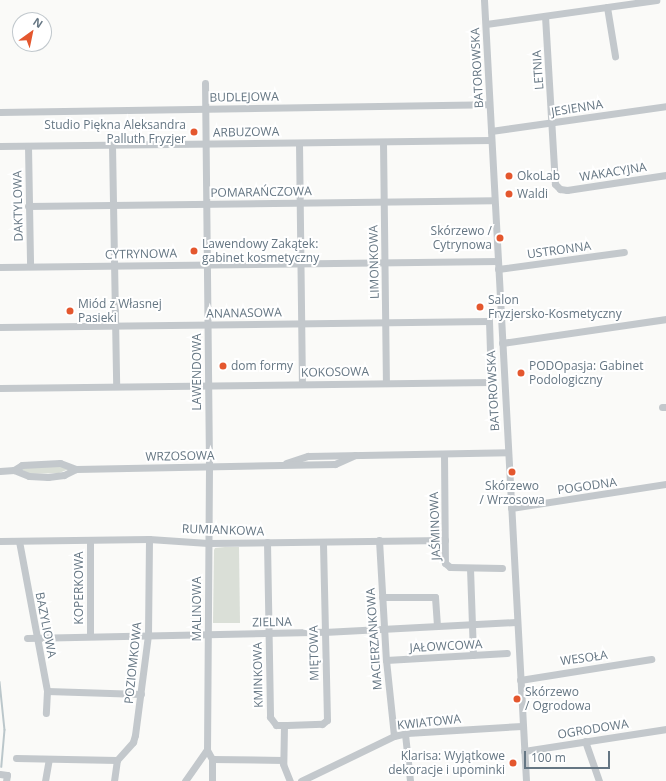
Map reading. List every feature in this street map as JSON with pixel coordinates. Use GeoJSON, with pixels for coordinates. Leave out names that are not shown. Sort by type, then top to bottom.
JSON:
{"type":"FeatureCollection","features":[{"type":"Feature","properties":{"kind":"street","name":"BATOROWSKA"},"geometry":{"type":"LineString","coordinates":[[484,0],[516,622],[526,781]]}},
{"type":"Feature","properties":{"kind":"street"},"geometry":{"type":"LineString","coordinates":[[486,24],[656,0]]}},
{"type":"Feature","properties":{"kind":"street"},"geometry":{"type":"LineString","coordinates":[[607,7],[615,56]]}},
{"type":"Feature","properties":{"kind":"street","name":"LETNIA"},"geometry":{"type":"LineString","coordinates":[[545,16],[552,123]]}},
{"type":"Feature","properties":{"kind":"street","name":"LAWENDOWA"},"geometry":{"type":"LineString","coordinates":[[205,83],[209,467]]}},
{"type":"Feature","properties":{"kind":"street","name":"BUDLEJOWA"},"geometry":{"type":"LineString","coordinates":[[0,112],[489,104]]}},
{"type":"Feature","properties":{"kind":"street","name":"JESIENNA"},"geometry":{"type":"LineString","coordinates":[[491,131],[666,106]]}},
{"type":"Feature","properties":{"kind":"street","name":"WAKACYJNA"},"geometry":{"type":"LineString","coordinates":[[552,123],[555,184],[560,189],[666,176]]}},
{"type":"Feature","properties":{"kind":"street","name":"ARBUZOWA"},"geometry":{"type":"LineString","coordinates":[[0,146],[491,140]]}},
{"type":"Feature","properties":{"kind":"street","name":"LIMONKOWA"},"geometry":{"type":"LineString","coordinates":[[384,142],[386,383]]}},
{"type":"Feature","properties":{"kind":"street"},"geometry":{"type":"LineString","coordinates":[[299,143],[302,383]]}},
{"type":"Feature","properties":{"kind":"street"},"geometry":{"type":"LineString","coordinates":[[112,145],[116,386]]}},
{"type":"Feature","properties":{"kind":"street","name":"DAKTYLOWA"},"geometry":{"type":"LineString","coordinates":[[28,146],[30,266]]}},
{"type":"Feature","properties":{"kind":"street","name":"POMARAŃCZOWA"},"geometry":{"type":"LineString","coordinates":[[28,206],[494,200]]}},
{"type":"Feature","properties":{"kind":"street","name":"USTRONNA"},"geometry":{"type":"LineString","coordinates":[[498,269],[624,252]]}},
{"type":"Feature","properties":{"kind":"street","name":"CYTRYNOWA"},"geometry":{"type":"LineString","coordinates":[[0,267],[498,261]]}},
{"type":"Feature","properties":{"kind":"street"},"geometry":{"type":"LineString","coordinates":[[502,343],[666,319]]}},
{"type":"Feature","properties":{"kind":"street","name":"ANANASOWA"},"geometry":{"type":"LineString","coordinates":[[0,327],[489,321]]}},
{"type":"Feature","properties":{"kind":"street","name":"KOKOSOWA"},"geometry":{"type":"LineString","coordinates":[[0,388],[302,383],[491,382],[489,321]]}},
{"type":"Feature","properties":{"kind":"street","name":"WRZOSOWA"},"geometry":{"type":"LineString","coordinates":[[14,470],[22,465],[53,463],[76,469],[335,464],[355,455],[508,452]]}},
{"type":"Feature","properties":{"kind":"street","name":"JAŚMINOWA"},"geometry":{"type":"LineString","coordinates":[[444,454],[445,563],[450,567],[502,568]]}},
{"type":"Feature","properties":{"kind":"street","name":"MALINOWA"},"geometry":{"type":"LineString","coordinates":[[209,467],[207,750],[212,759],[212,781]]}},
{"type":"Feature","properties":{"kind":"street","name":"WRZOSOWA"},"geometry":{"type":"LineString","coordinates":[[0,471],[14,470],[29,476],[48,477],[64,475],[76,469]]}},
{"type":"Feature","properties":{"kind":"street","name":"POGODNA"},"geometry":{"type":"LineString","coordinates":[[511,508],[666,484]]}},
{"type":"Feature","properties":{"kind":"street","name":"RUMIANKOWA"},"geometry":{"type":"LineString","coordinates":[[0,541],[149,539],[208,543],[445,540]]}},
{"type":"Feature","properties":{"kind":"street","name":"POZIOMKOWA"},"geometry":{"type":"LineString","coordinates":[[117,760],[133,742],[141,694],[148,635],[149,539]]}},
{"type":"Feature","properties":{"kind":"street","name":"KOPERKOWA"},"geometry":{"type":"LineString","coordinates":[[90,540],[90,636]]}},
{"type":"Feature","properties":{"kind":"street","name":"MACIERZANKOWA"},"geometry":{"type":"LineString","coordinates":[[379,540],[386,660],[394,736]]}},
{"type":"Feature","properties":{"kind":"street","name":"BAZYLIOWA"},"geometry":{"type":"LineString","coordinates":[[19,541],[47,691],[46,713]]}},
{"type":"Feature","properties":{"kind":"street","name":"KMINKOWA"},"geometry":{"type":"LineString","coordinates":[[267,542],[270,717],[274,724],[284,725]]}},
{"type":"Feature","properties":{"kind":"street","name":"MIĘTOWA"},"geometry":{"type":"LineString","coordinates":[[284,725],[322,724],[327,720],[323,542]]}},
{"type":"Feature","properties":{"kind":"street"},"geometry":{"type":"LineString","coordinates":[[470,568],[473,655]]}},
{"type":"Feature","properties":{"kind":"street"},"geometry":{"type":"LineString","coordinates":[[382,597],[434,597],[437,625]]}},
{"type":"Feature","properties":{"kind":"street","name":"ZIELNA"},"geometry":{"type":"LineString","coordinates":[[27,638],[268,634],[516,622]]}},
{"type":"Feature","properties":{"kind":"street","name":"JAŁOWCOWA"},"geometry":{"type":"LineString","coordinates":[[386,660],[507,653]]}},
{"type":"Feature","properties":{"kind":"street","name":"WESOŁA"},"geometry":{"type":"LineString","coordinates":[[520,680],[651,659]]}},
{"type":"Feature","properties":{"kind":"street"},"geometry":{"type":"LineString","coordinates":[[47,691],[141,694]]}},
{"type":"Feature","properties":{"kind":"street"},"geometry":{"type":"LineString","coordinates":[[284,725],[283,760],[290,781]]}},
{"type":"Feature","properties":{"kind":"street","name":"KWIATOWA"},"geometry":{"type":"LineString","coordinates":[[301,781],[394,736],[522,726]]}},
{"type":"Feature","properties":{"kind":"street","name":"OGRODOWA"},"geometry":{"type":"LineString","coordinates":[[524,751],[666,729]]}},
{"type":"Feature","properties":{"kind":"street"},"geometry":{"type":"LineString","coordinates":[[405,734],[410,781]]}},
{"type":"Feature","properties":{"kind":"street"},"geometry":{"type":"LineString","coordinates":[[585,741],[599,781]]}},
{"type":"Feature","properties":{"kind":"street"},"geometry":{"type":"LineString","coordinates":[[185,781],[207,750]]}},
{"type":"Feature","properties":{"kind":"street"},"geometry":{"type":"LineString","coordinates":[[16,758],[117,760],[114,781]]}},
{"type":"Feature","properties":{"kind":"street"},"geometry":{"type":"LineString","coordinates":[[45,781],[49,759]]}},
{"type":"Feature","properties":{"kind":"street"},"geometry":{"type":"LineString","coordinates":[[212,759],[283,760]]}},
{"type":"Feature","properties":{"kind":"shaded area"},"geometry":{"type":"Polygon","coordinates":[[[58,465],[69,469],[59,473],[29,474],[19,468],[58,465]]]}},
{"type":"Feature","properties":{"kind":"shaded area"},"geometry":{"type":"Polygon","coordinates":[[[239,547],[240,623],[213,623],[214,550],[215,548],[239,547]]]}},
{"type":"Feature","properties":{"kind":"waterway"},"geometry":{"type":"LineString","coordinates":[[0,682],[5,730],[2,767]]}},
{"type":"Feature","properties":{"kind":"place","name":"Studio Piękna Aleksandra Palluth Fryzjer"},"geometry":{"type":"Point","coordinates":[194,132]}},
{"type":"Feature","properties":{"kind":"place","name":"OkoLab"},"geometry":{"type":"Point","coordinates":[509,176]}},
{"type":"Feature","properties":{"kind":"place","name":"Waldi"},"geometry":{"type":"Point","coordinates":[509,194]}},
{"type":"Feature","properties":{"kind":"place","name":"Skórzewo / Cytrynowa"},"geometry":{"type":"Point","coordinates":[500,238]}},
{"type":"Feature","properties":{"kind":"place","name":"Lawendowy Zakątek: gabinet kosmetyczny"},"geometry":{"type":"Point","coordinates":[194,251]}},
{"type":"Feature","properties":{"kind":"place","name":"Salon Fryzjersko-Kosmetyczny"},"geometry":{"type":"Point","coordinates":[480,307]}},
{"type":"Feature","properties":{"kind":"place","name":"Miód z Własnej Pasieki"},"geometry":{"type":"Point","coordinates":[70,311]}},
{"type":"Feature","properties":{"kind":"place","name":"dom formy"},"geometry":{"type":"Point","coordinates":[223,366]}},
{"type":"Feature","properties":{"kind":"place","name":"PODOpasja: Gabinet Podologiczny"},"geometry":{"type":"Point","coordinates":[521,373]}},
{"type":"Feature","properties":{"kind":"place","name":"Skórzewo / Wrzosowa"},"geometry":{"type":"Point","coordinates":[512,472]}},
{"type":"Feature","properties":{"kind":"place","name":"Skórzewo / Ogrodowa"},"geometry":{"type":"Point","coordinates":[517,699]}},
{"type":"Feature","properties":{"kind":"place","name":"Klarisa: Wyjątkowe dekoracje i upominki"},"geometry":{"type":"Point","coordinates":[513,763]}}]}
